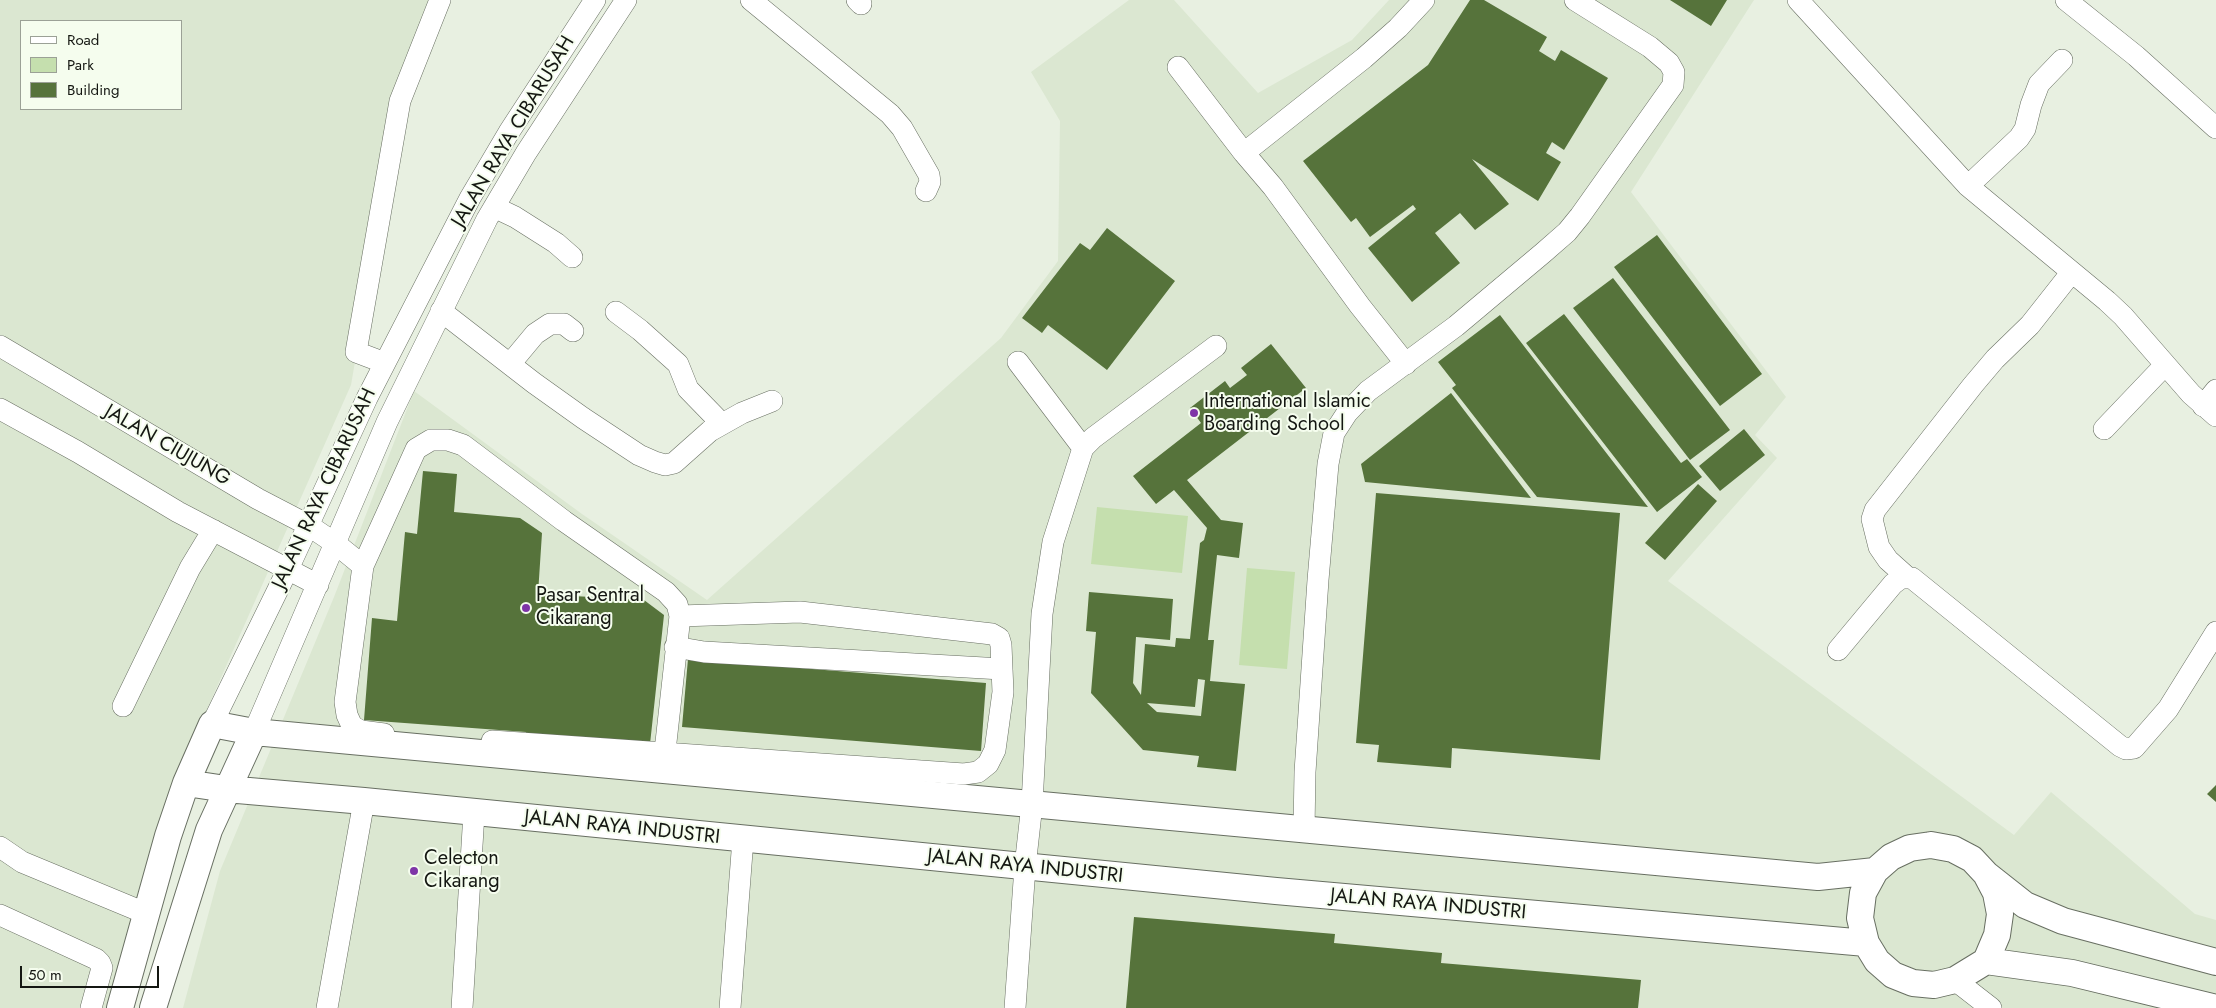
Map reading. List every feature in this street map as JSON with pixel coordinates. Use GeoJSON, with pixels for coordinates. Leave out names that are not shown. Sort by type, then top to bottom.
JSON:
{"type":"FeatureCollection","features":[{"type":"Feature","properties":{"kind":"main road"},"geometry":{"type":"LineString","coordinates":[[212,724],[254,732],[664,761],[1032,804],[1818,877],[1875,871]]}},
{"type":"Feature","properties":{"kind":"main road","name":"JALAN RAYA CIBARUSAH"},"geometry":{"type":"LineString","coordinates":[[120,1008],[144,913],[186,783],[212,724]]}},
{"type":"Feature","properties":{"kind":"main road","name":"JALAN RAYA CIBARUSAH"},"geometry":{"type":"LineString","coordinates":[[153,1008],[209,830],[226,789],[254,732]]}},
{"type":"Feature","properties":{"kind":"main road","name":"JALAN RAYA INDUSTRI"},"geometry":{"type":"LineString","coordinates":[[186,783],[226,789],[1276,891],[1866,943]]}},
{"type":"Feature","properties":{"kind":"main road"},"geometry":{"type":"LineString","coordinates":[[1986,874],[1996,893],[2000,914],[1997,935],[1986,961],[1955,980],[1934,985],[1913,983],[1900,978],[1893,975],[1877,961],[1866,943],[1860,918],[1863,893],[1875,871],[1891,857],[1910,848],[1932,845],[1953,849],[1972,859],[1986,874],[2026,905],[2063,921],[2216,962]]}},
{"type":"Feature","properties":{"kind":"main road"},"geometry":{"type":"LineString","coordinates":[[1986,961],[2072,973],[2216,1008]]}},
{"type":"Feature","properties":{"kind":"street"},"geometry":{"type":"LineString","coordinates":[[385,364],[356,352],[400,101],[440,0]]}},
{"type":"Feature","properties":{"kind":"street","name":"JALAN RAYA CIBARUSAH"},"geometry":{"type":"LineString","coordinates":[[212,724],[385,364],[470,198],[509,132],[595,0]]}},
{"type":"Feature","properties":{"kind":"street","name":"JALAN RAYA CIBARUSAH"},"geometry":{"type":"LineString","coordinates":[[254,732],[387,422],[441,311],[494,207],[526,153],[626,0]]}},
{"type":"Feature","properties":{"kind":"street"},"geometry":{"type":"LineString","coordinates":[[751,0],[890,114],[902,128],[929,175],[930,182],[926,191]]}},
{"type":"Feature","properties":{"kind":"street"},"geometry":{"type":"LineString","coordinates":[[1244,153],[1364,58],[1398,28],[1424,0]]}},
{"type":"Feature","properties":{"kind":"street"},"geometry":{"type":"LineString","coordinates":[[1304,829],[1305,772],[1318,580],[1328,464],[1334,433],[1353,405],[1389,374],[1406,364],[1479,307],[1567,232],[1672,85],[1674,72],[1669,63],[1650,47],[1575,0]]}},
{"type":"Feature","properties":{"kind":"street"},"geometry":{"type":"LineString","coordinates":[[1798,0],[1968,186],[2122,316],[2165,365],[2212,404]]}},
{"type":"Feature","properties":{"kind":"street"},"geometry":{"type":"LineString","coordinates":[[2066,0],[2136,56],[2216,128]]}},
{"type":"Feature","properties":{"kind":"street"},"geometry":{"type":"LineString","coordinates":[[1968,186],[2019,138],[2025,128],[2039,84],[2062,60]]}},
{"type":"Feature","properties":{"kind":"street"},"geometry":{"type":"LineString","coordinates":[[1178,66],[1244,153],[1273,187],[1354,299],[1406,364]]}},
{"type":"Feature","properties":{"kind":"street"},"geometry":{"type":"LineString","coordinates":[[494,207],[515,217],[556,243],[572,257]]}},
{"type":"Feature","properties":{"kind":"street"},"geometry":{"type":"LineString","coordinates":[[1907,577],[1888,560],[1880,547],[1872,518],[1875,510],[1973,384],[1995,359],[2030,325],[2071,273]]}},
{"type":"Feature","properties":{"kind":"street"},"geometry":{"type":"LineString","coordinates":[[441,311],[583,418],[639,455],[655,462],[674,463],[710,431],[742,413],[772,401]]}},
{"type":"Feature","properties":{"kind":"street"},"geometry":{"type":"LineString","coordinates":[[616,312],[640,330],[678,364],[688,389],[722,424]]}},
{"type":"Feature","properties":{"kind":"street"},"geometry":{"type":"LineString","coordinates":[[510,364],[535,334],[550,324],[564,324],[573,331]]}},
{"type":"Feature","properties":{"kind":"street","name":"JALAN CIUJUNG"},"geometry":{"type":"LineString","coordinates":[[0,346],[258,499],[308,525],[336,544],[363,566]]}},
{"type":"Feature","properties":{"kind":"street"},"geometry":{"type":"LineString","coordinates":[[1015,1008],[1025,867],[1032,804],[1042,614],[1053,542],[1083,448],[1093,438],[1216,346]]}},
{"type":"Feature","properties":{"kind":"street"},"geometry":{"type":"LineString","coordinates":[[1018,362],[1083,448]]}},
{"type":"Feature","properties":{"kind":"street"},"geometry":{"type":"LineString","coordinates":[[2104,429],[2165,365]]}},
{"type":"Feature","properties":{"kind":"street"},"geometry":{"type":"LineString","coordinates":[[0,409],[78,452],[178,512],[318,585]]}},
{"type":"Feature","properties":{"kind":"street"},"geometry":{"type":"LineString","coordinates":[[664,761],[675,647],[680,616],[677,604],[666,592],[463,446],[448,440],[431,440],[416,449],[363,566],[345,702],[347,715],[352,726],[361,731],[664,761],[964,774],[978,772],[988,764],[995,750],[1002,692],[1001,644],[999,638],[992,634],[800,612],[680,616]]}},
{"type":"Feature","properties":{"kind":"street"},"geometry":{"type":"LineString","coordinates":[[123,706],[190,568],[213,530]]}},
{"type":"Feature","properties":{"kind":"street"},"geometry":{"type":"LineString","coordinates":[[1838,650],[1893,584],[1901,578],[1912,578],[2126,749],[2134,748],[2168,709],[2216,632]]}},
{"type":"Feature","properties":{"kind":"street"},"geometry":{"type":"LineString","coordinates":[[675,647],[704,652],[1002,669]]}},
{"type":"Feature","properties":{"kind":"street"},"geometry":{"type":"LineString","coordinates":[[327,1008],[364,801]]}},
{"type":"Feature","properties":{"kind":"street"},"geometry":{"type":"LineString","coordinates":[[462,1008],[474,813]]}},
{"type":"Feature","properties":{"kind":"street"},"geometry":{"type":"LineString","coordinates":[[730,1008],[744,839]]}},
{"type":"Feature","properties":{"kind":"street"},"geometry":{"type":"LineString","coordinates":[[0,847],[22,862],[144,913]]}},
{"type":"Feature","properties":{"kind":"street"},"geometry":{"type":"LineString","coordinates":[[0,915],[96,959],[100,963],[102,968],[91,1008]]}},
{"type":"Feature","properties":{"kind":"street"},"geometry":{"type":"LineString","coordinates":[[1955,980],[1991,1008]]}},
{"type":"Feature","properties":{"kind":"shaded area"},"geometry":{"type":"Polygon","coordinates":[[[0,0],[440,0],[400,101],[351,385],[168,797],[108,1008],[0,1008],[0,0]]]}},
{"type":"Feature","properties":{"kind":"shaded area"},"geometry":{"type":"Polygon","coordinates":[[[1129,0],[1174,0],[1258,93],[1352,40],[1389,0],[1754,0],[1631,192],[1786,397],[1755,435],[1777,458],[1668,581],[2014,835],[2051,792],[2195,914],[2216,920],[2216,1008],[183,1008],[220,871],[334,597],[414,391],[582,514],[707,600],[1001,338],[1058,261],[1060,121],[1031,72],[1129,0]]]}},
{"type":"Feature","properties":{"kind":"green space"},"geometry":{"type":"Polygon","coordinates":[[[1097,507],[1188,516],[1182,573],[1091,564],[1097,507]]]}},
{"type":"Feature","properties":{"kind":"green space"},"geometry":{"type":"Polygon","coordinates":[[[1247,568],[1295,572],[1287,669],[1239,665],[1247,568]]]}},
{"type":"Feature","properties":{"kind":"building"},"geometry":{"type":"Polygon","coordinates":[[[1470,0],[1484,0],[1547,37],[1539,51],[1555,61],[1561,50],[1608,78],[1564,150],[1552,142],[1546,153],[1561,162],[1538,201],[1472,159],[1509,204],[1475,230],[1460,213],[1435,233],[1460,263],[1412,302],[1368,248],[1416,209],[1413,205],[1370,237],[1356,218],[1351,222],[1303,161],[1428,65],[1470,0]]]}},
{"type":"Feature","properties":{"kind":"building"},"geometry":{"type":"Polygon","coordinates":[[[1670,0],[1727,0],[1711,26],[1670,0]]]}},
{"type":"Feature","properties":{"kind":"building"},"geometry":{"type":"Polygon","coordinates":[[[1107,228],[1175,281],[1107,370],[1048,325],[1042,333],[1022,318],[1080,243],[1090,250],[1107,228]]]}},
{"type":"Feature","properties":{"kind":"building"},"geometry":{"type":"Polygon","coordinates":[[[1657,235],[1762,374],[1720,406],[1614,267],[1657,235]]]}},
{"type":"Feature","properties":{"kind":"building"},"geometry":{"type":"Polygon","coordinates":[[[1613,278],[1730,430],[1690,460],[1573,308],[1613,278]]]}},
{"type":"Feature","properties":{"kind":"building"},"geometry":{"type":"Polygon","coordinates":[[[1564,314],[1681,463],[1687,459],[1702,477],[1657,512],[1526,343],[1564,314]]]}},
{"type":"Feature","properties":{"kind":"building"},"geometry":{"type":"Polygon","coordinates":[[[1500,315],[1648,507],[1537,497],[1452,388],[1456,385],[1438,362],[1500,315]]]}},
{"type":"Feature","properties":{"kind":"building"},"geometry":{"type":"Polygon","coordinates":[[[1271,344],[1306,388],[1187,480],[1221,520],[1243,523],[1239,558],[1217,555],[1208,640],[1214,640],[1210,681],[1245,684],[1236,771],[1197,767],[1199,756],[1143,750],[1091,693],[1096,632],[1086,631],[1089,592],[1173,599],[1170,640],[1136,637],[1133,683],[1141,695],[1145,644],[1175,647],[1176,638],[1190,639],[1200,543],[1204,540],[1207,528],[1174,490],[1156,504],[1133,476],[1201,423],[1190,408],[1225,381],[1230,388],[1247,375],[1241,368],[1271,344]],[[1198,679],[1195,707],[1147,703],[1157,712],[1201,716],[1205,680],[1198,679]]]}},
{"type":"Feature","properties":{"kind":"building"},"geometry":{"type":"Polygon","coordinates":[[[1451,393],[1531,498],[1365,482],[1361,464],[1451,393]]]}},
{"type":"Feature","properties":{"kind":"building"},"geometry":{"type":"Polygon","coordinates":[[[1744,429],[1765,455],[1720,491],[1699,466],[1744,429]]]}},
{"type":"Feature","properties":{"kind":"building","name":"Pasar Sentral Cikarang"},"geometry":{"type":"Polygon","coordinates":[[[423,471],[457,474],[454,512],[520,518],[542,533],[538,594],[644,600],[664,615],[650,744],[525,741],[526,732],[364,720],[372,618],[397,621],[405,532],[417,534],[423,471]]]}},
{"type":"Feature","properties":{"kind":"building"},"geometry":{"type":"Polygon","coordinates":[[[1698,484],[1717,501],[1665,560],[1645,543],[1698,484]]]}},
{"type":"Feature","properties":{"kind":"building"},"geometry":{"type":"Polygon","coordinates":[[[1376,493],[1620,513],[1600,760],[1452,748],[1451,768],[1377,762],[1379,745],[1356,743],[1376,493]]]}},
{"type":"Feature","properties":{"kind":"building"},"geometry":{"type":"Polygon","coordinates":[[[688,659],[986,683],[981,751],[682,727],[688,659]]]}},
{"type":"Feature","properties":{"kind":"building"},"geometry":{"type":"Polygon","coordinates":[[[2216,785],[2216,802],[2207,794],[2216,785]]]}},
{"type":"Feature","properties":{"kind":"building"},"geometry":{"type":"Polygon","coordinates":[[[1134,917],[1335,934],[1334,943],[1442,953],[1441,963],[1641,980],[1638,1008],[1126,1008],[1134,917]]]}},
{"type":"Feature","properties":{"kind":"place","name":"International Islamic Boarding School"},"geometry":{"type":"Point","coordinates":[1194,413]}},
{"type":"Feature","properties":{"kind":"place","name":"Pasar Sentral Cikarang"},"geometry":{"type":"Point","coordinates":[526,608]}},
{"type":"Feature","properties":{"kind":"place","name":"Celecton Cikarang"},"geometry":{"type":"Point","coordinates":[414,871]}}]}
